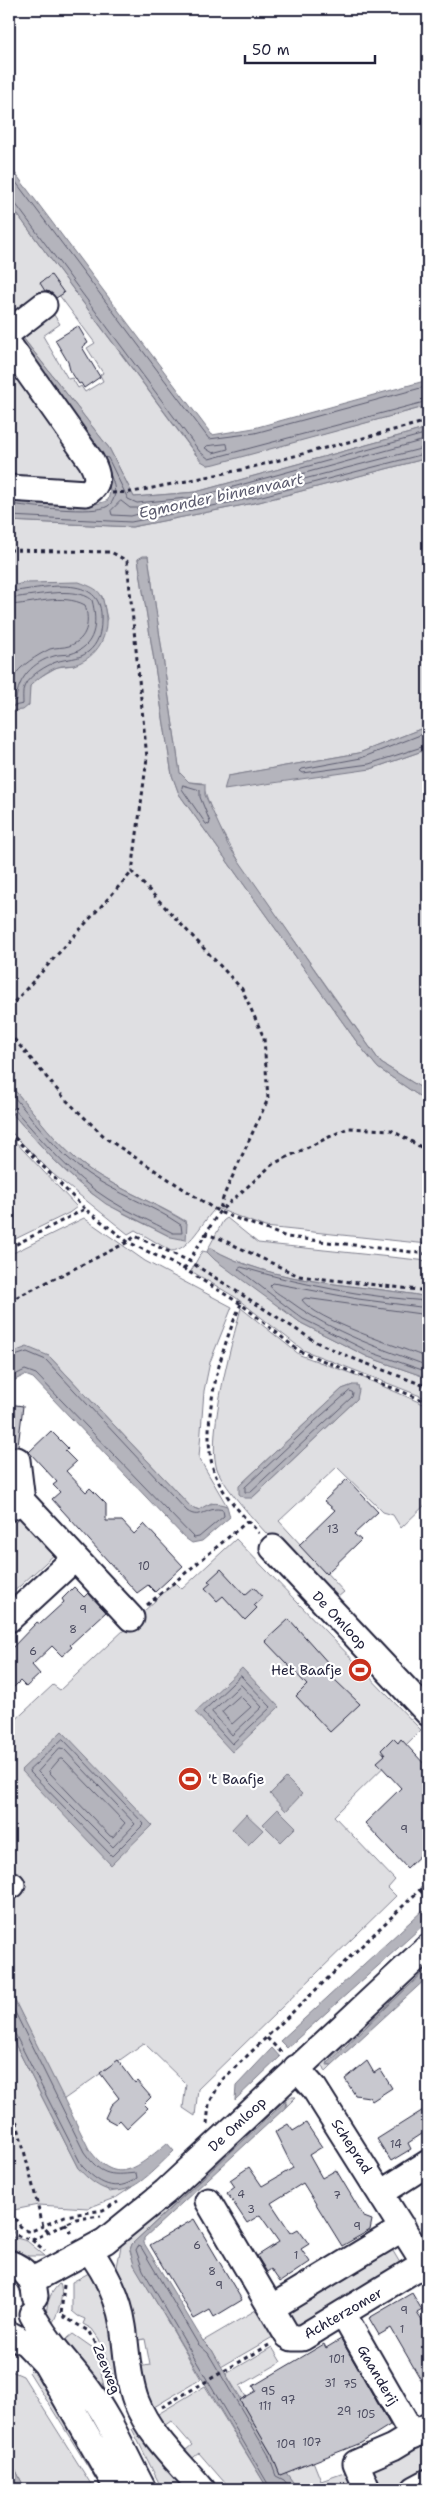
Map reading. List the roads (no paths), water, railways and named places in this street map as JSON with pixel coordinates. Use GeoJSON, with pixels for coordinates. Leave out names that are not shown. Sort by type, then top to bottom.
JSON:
{"type":"FeatureCollection","features":[{"type":"Feature","properties":{"kind":"street"},"geometry":{"type":"LineString","coordinates":[[9,488],[86,493],[92,489],[97,480],[97,474],[91,461],[12,334],[44,305]]}},
{"type":"Feature","properties":{"kind":"street"},"geometry":{"type":"LineString","coordinates":[[17,1460],[15,1505],[75,1558],[131,1618]]}},
{"type":"Feature","properties":{"kind":"street","name":"De Omloop"},"geometry":{"type":"LineString","coordinates":[[273,1548],[428,1713]]}},
{"type":"Feature","properties":{"kind":"street"},"geometry":{"type":"LineString","coordinates":[[9,1619],[75,1558]]}},
{"type":"Feature","properties":{"kind":"street","name":"De Omloop"},"geometry":{"type":"LineString","coordinates":[[31,2281],[89,2250],[120,2230],[164,2192],[428,1947]]}},
{"type":"Feature","properties":{"kind":"street","name":"Scheprad"},"geometry":{"type":"LineString","coordinates":[[296,2068],[314,2088],[403,2228]]}},
{"type":"Feature","properties":{"kind":"street"},"geometry":{"type":"LineString","coordinates":[[382,2193],[428,2163]]}},
{"type":"Feature","properties":{"kind":"street","name":"Achterzomer"},"geometry":{"type":"LineString","coordinates":[[208,2201],[287,2335],[292,2338],[302,2338],[427,2266]]}},
{"type":"Feature","properties":{"kind":"street"},"geometry":{"type":"LineString","coordinates":[[271,2308],[403,2228],[427,2266]]}},
{"type":"Feature","properties":{"kind":"street"},"geometry":{"type":"LineString","coordinates":[[89,2250],[100,2265],[116,2296],[123,2325],[130,2380],[144,2418],[202,2489]]}},
{"type":"Feature","properties":{"kind":"street"},"geometry":{"type":"LineString","coordinates":[[9,2263],[19,2268],[31,2281],[36,2300],[32,2314],[24,2326],[9,2334]]}},
{"type":"Feature","properties":{"kind":"street","name":"Zeeweg"},"geometry":{"type":"LineString","coordinates":[[32,2314],[42,2334],[96,2401],[143,2489]]}},
{"type":"Feature","properties":{"kind":"street","name":"Gaanderij"},"geometry":{"type":"LineString","coordinates":[[342,2314],[421,2431],[356,2463],[367,2489]]}},
{"type":"Feature","properties":{"kind":"street"},"geometry":{"type":"LineString","coordinates":[[9,2334],[26,2343],[46,2364],[118,2489]]}},
{"type":"Feature","properties":{"kind":"street"},"geometry":{"type":"LineString","coordinates":[[415,2489],[428,2482]]}},
{"type":"Feature","properties":{"kind":"water"},"geometry":{"type":"Polygon","coordinates":[[[9,165],[212,435],[254,428],[428,380],[428,406],[215,464],[208,465],[201,461],[9,203],[9,165]]]}},
{"type":"Feature","properties":{"kind":"water","name":"Egmonder binnenvaart"},"geometry":{"type":"Polygon","coordinates":[[[9,320],[109,448],[134,497],[196,492],[428,428],[428,458],[259,502],[132,527],[9,521],[9,500],[75,505],[89,504],[108,500],[110,492],[109,483],[102,468],[47,388],[9,320]]]}},
{"type":"Feature","properties":{"kind":"water"},"geometry":{"type":"Polygon","coordinates":[[[148,556],[180,773],[189,782],[205,784],[205,795],[228,845],[381,1063],[428,1092],[428,1102],[378,1068],[359,1045],[179,794],[172,775],[138,559],[148,556]]]}},
{"type":"Feature","properties":{"kind":"water"},"geometry":{"type":"Polygon","coordinates":[[[79,582],[98,591],[102,598],[106,628],[100,644],[90,657],[74,665],[50,670],[43,675],[30,686],[29,705],[23,710],[9,711],[9,587],[24,583],[79,582]]]}},
{"type":"Feature","properties":{"kind":"water"},"geometry":{"type":"Polygon","coordinates":[[[428,726],[428,749],[371,769],[224,790],[228,776],[359,753],[428,726]]]}},
{"type":"Feature","properties":{"kind":"water"},"geometry":{"type":"Polygon","coordinates":[[[9,1084],[57,1141],[78,1161],[102,1177],[187,1223],[186,1240],[171,1237],[106,1204],[82,1186],[53,1159],[9,1110],[9,1084]]]}},
{"type":"Feature","properties":{"kind":"water"},"geometry":{"type":"Polygon","coordinates":[[[209,1247],[234,1260],[288,1276],[428,1297],[428,1378],[368,1357],[301,1323],[215,1260],[207,1252],[209,1247]]]}},
{"type":"Feature","properties":{"kind":"water"},"geometry":{"type":"Polygon","coordinates":[[[27,1347],[49,1356],[191,1507],[199,1510],[206,1505],[216,1503],[227,1506],[230,1517],[202,1541],[192,1543],[185,1538],[33,1378],[25,1375],[9,1383],[9,1354],[27,1347]]]}},
{"type":"Feature","properties":{"kind":"water"},"geometry":{"type":"Polygon","coordinates":[[[358,1385],[357,1399],[252,1498],[244,1498],[239,1494],[239,1486],[342,1389],[358,1385]]]}},
{"type":"Feature","properties":{"kind":"water"},"geometry":{"type":"Polygon","coordinates":[[[242,1668],[279,1707],[232,1752],[195,1712],[242,1668]]]}},
{"type":"Feature","properties":{"kind":"water"},"geometry":{"type":"Polygon","coordinates":[[[62,1731],[152,1825],[111,1865],[21,1770],[62,1731]]]}},
{"type":"Feature","properties":{"kind":"water"},"geometry":{"type":"Polygon","coordinates":[[[286,1778],[302,1794],[286,1811],[270,1794],[286,1778]]]}},
{"type":"Feature","properties":{"kind":"water"},"geometry":{"type":"Polygon","coordinates":[[[278,1809],[296,1827],[281,1842],[263,1824],[278,1809]]]}},
{"type":"Feature","properties":{"kind":"water"},"geometry":{"type":"Polygon","coordinates":[[[246,1814],[263,1830],[248,1845],[232,1829],[246,1814]]]}},
{"type":"Feature","properties":{"kind":"water"},"geometry":{"type":"Polygon","coordinates":[[[423,1910],[428,1917],[428,1921],[287,2048],[280,2041],[423,1910]]]}},
{"type":"Feature","properties":{"kind":"water"},"geometry":{"type":"Polygon","coordinates":[[[428,1968],[428,1977],[332,2065],[327,2064],[428,1968]]]}},
{"type":"Feature","properties":{"kind":"water"},"geometry":{"type":"Polygon","coordinates":[[[9,1989],[89,2149],[99,2161],[109,2168],[119,2171],[128,2170],[137,2166],[167,2143],[174,2151],[139,2182],[117,2191],[105,2189],[92,2182],[78,2168],[9,2032],[9,1989]]]}},
{"type":"Feature","properties":{"kind":"water"},"geometry":{"type":"Polygon","coordinates":[[[272,2048],[280,2057],[235,2100],[236,2086],[272,2048]]]}},
{"type":"Feature","properties":{"kind":"water"},"geometry":{"type":"Polygon","coordinates":[[[286,2101],[285,2108],[144,2238],[144,2243],[203,2341],[212,2350],[268,2448],[298,2489],[268,2489],[134,2265],[130,2250],[132,2244],[286,2101]]]}},
{"type":"Feature","properties":{"kind":"water"},"geometry":{"type":"Polygon","coordinates":[[[9,2456],[25,2489],[9,2489],[9,2456]]]}},
{"type":"Feature","properties":{"kind":"place","name":"Het Baafje"},"geometry":{"type":"Point","coordinates":[360,1670]}},
{"type":"Feature","properties":{"kind":"place","name":"'t Baafje"},"geometry":{"type":"Point","coordinates":[190,1779]}}]}
